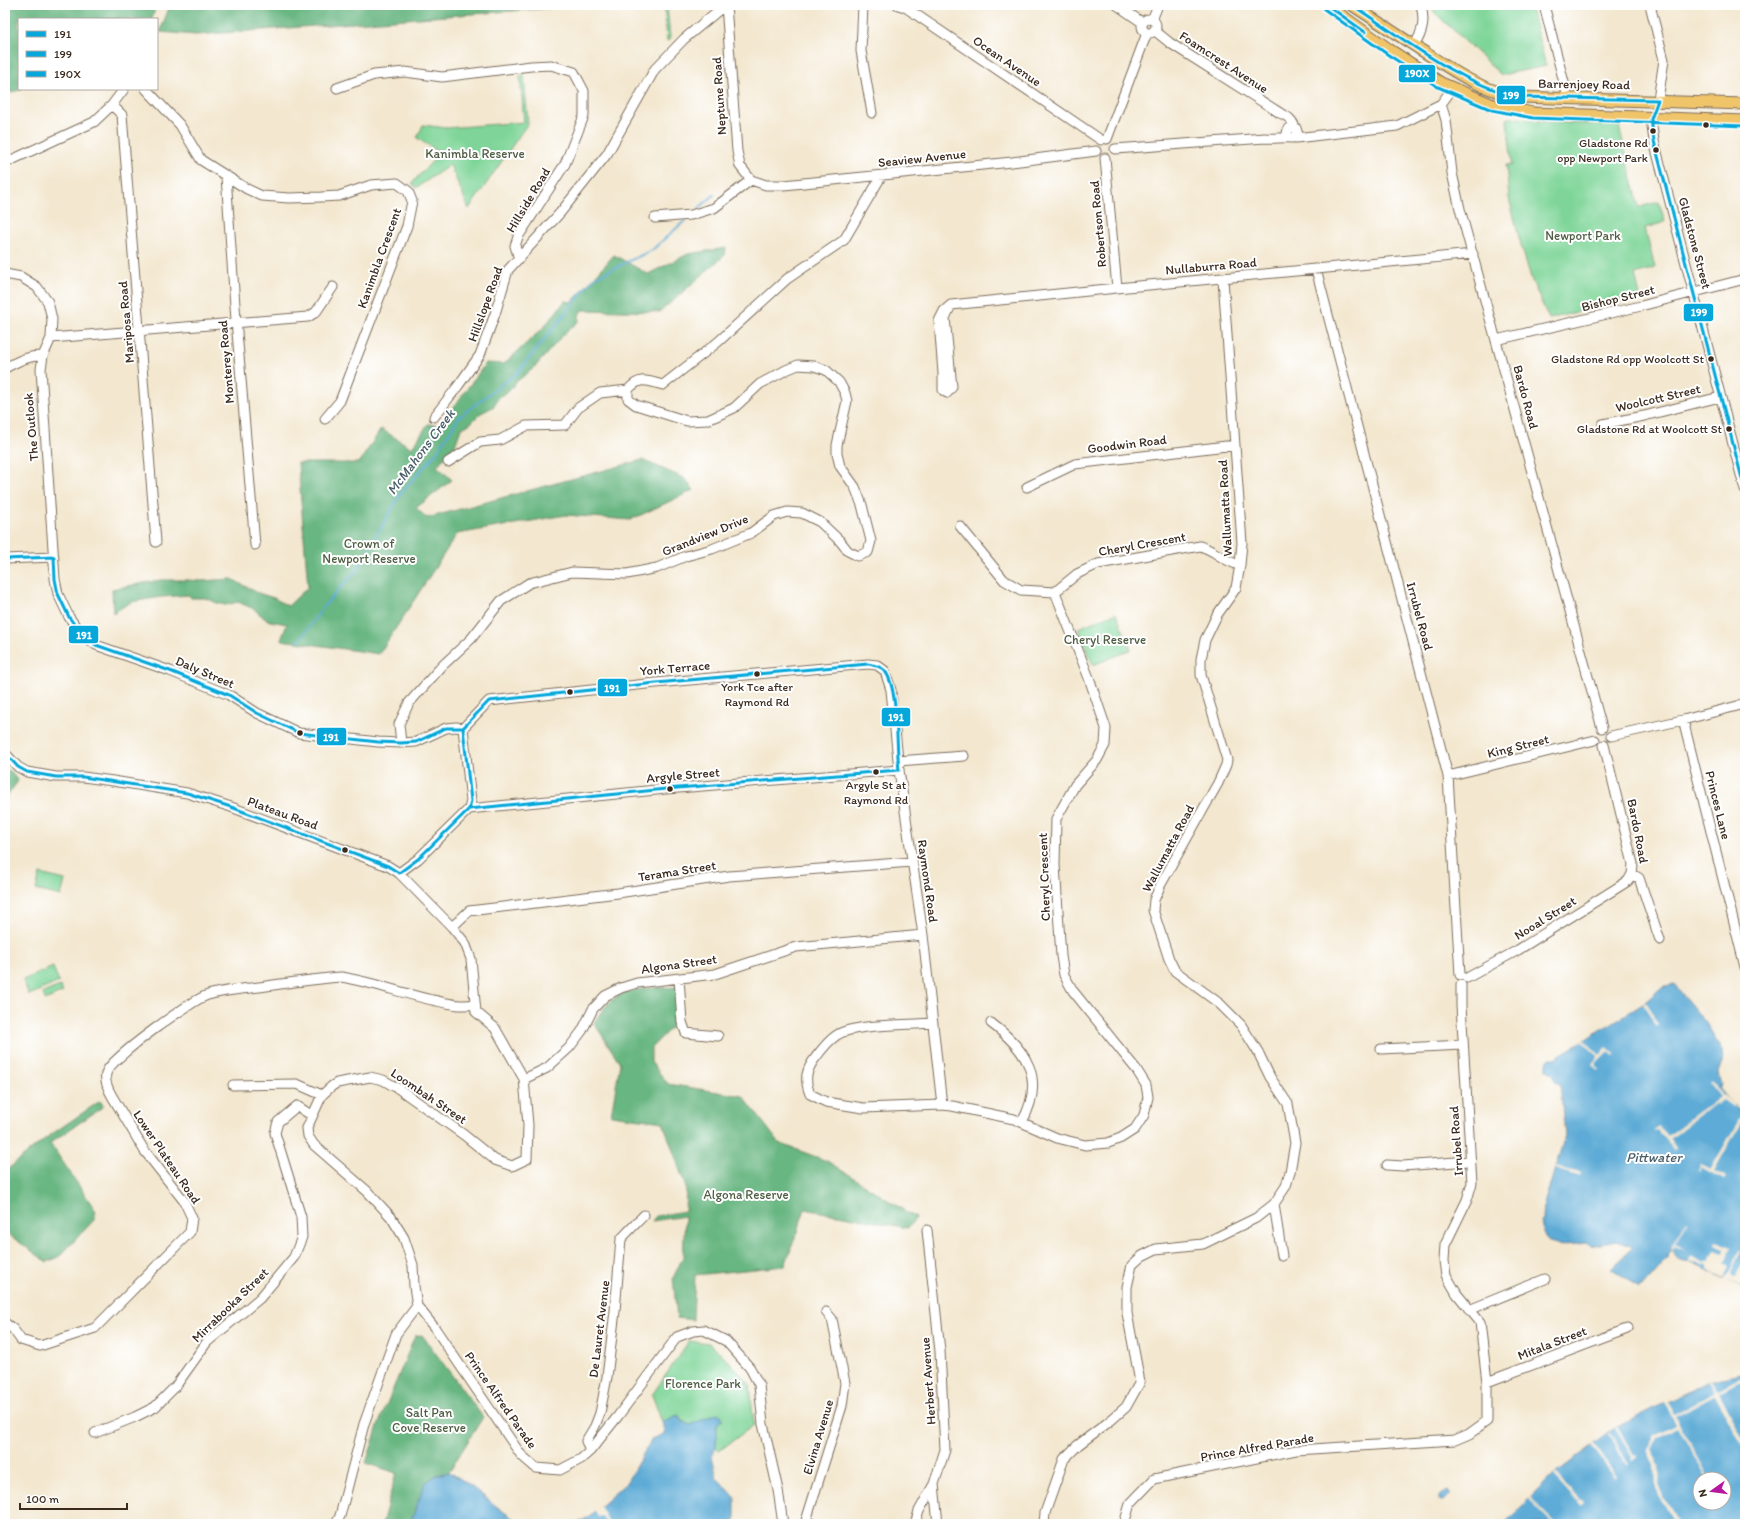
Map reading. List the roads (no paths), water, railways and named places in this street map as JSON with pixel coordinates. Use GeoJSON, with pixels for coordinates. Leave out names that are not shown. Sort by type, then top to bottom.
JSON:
{"type":"FeatureCollection","features":[{"type":"Feature","properties":{"kind":"main road"},"geometry":{"type":"LineString","coordinates":[[1327,5],[1416,68],[1452,89],[1493,105],[1511,110],[1533,114],[1745,121]]}},
{"type":"Feature","properties":{"kind":"main road","name":"Barrenjoey Road"},"geometry":{"type":"LineString","coordinates":[[1352,5],[1459,76],[1484,88],[1517,97],[1658,100],[1745,104]]}},
{"type":"Feature","properties":{"kind":"main road"},"geometry":{"type":"LineString","coordinates":[[1390,50],[1404,50],[1414,46],[1413,54],[1416,68]]}},
{"type":"Feature","properties":{"kind":"main road"},"geometry":{"type":"LineString","coordinates":[[1452,89],[1459,76]]}},
{"type":"Feature","properties":{"kind":"main road"},"geometry":{"type":"LineString","coordinates":[[1568,98],[1568,114]]}},
{"type":"Feature","properties":{"kind":"main road"},"geometry":{"type":"LineString","coordinates":[[1651,119],[1658,100]]}},
{"type":"Feature","properties":{"kind":"street","name":"Neptune Road"},"geometry":{"type":"LineString","coordinates":[[726,5],[737,151],[740,166],[751,180]]}},
{"type":"Feature","properties":{"kind":"street","name":"Hillside Road"},"geometry":{"type":"LineString","coordinates":[[519,259],[560,213],[608,154],[655,69],[684,39],[726,5]]}},
{"type":"Feature","properties":{"kind":"street"},"geometry":{"type":"LineString","coordinates":[[863,5],[861,51],[872,113]]}},
{"type":"Feature","properties":{"kind":"street","name":"Ocean Avenue"},"geometry":{"type":"LineString","coordinates":[[900,5],[1104,140]]}},
{"type":"Feature","properties":{"kind":"street"},"geometry":{"type":"LineString","coordinates":[[1117,5],[1148,22]]}},
{"type":"Feature","properties":{"kind":"street"},"geometry":{"type":"LineString","coordinates":[[1104,140],[1113,143],[1115,149],[1112,155],[1105,158],[1100,156],[1096,151],[1096,147],[1104,140],[1151,32],[1143,27],[1148,22],[1158,5]]}},
{"type":"Feature","properties":{"kind":"street"},"geometry":{"type":"LineString","coordinates":[[1414,46],[1424,24],[1421,5]]}},
{"type":"Feature","properties":{"kind":"street"},"geometry":{"type":"LineString","coordinates":[[1544,5],[1568,98]]}},
{"type":"Feature","properties":{"kind":"street"},"geometry":{"type":"LineString","coordinates":[[1650,5],[1664,60],[1658,100]]}},
{"type":"Feature","properties":{"kind":"street","name":"Foamcrest Avenue"},"geometry":{"type":"LineString","coordinates":[[1151,32],[1292,120],[1292,132]]}},
{"type":"Feature","properties":{"kind":"street","name":"Hillside Road"},"geometry":{"type":"LineString","coordinates":[[337,88],[374,75],[405,72],[442,77],[530,66],[551,65],[574,72],[584,91],[584,116],[565,164],[518,237],[515,246],[519,259]]}},
{"type":"Feature","properties":{"kind":"street"},"geometry":{"type":"LineString","coordinates":[[1115,149],[1265,138],[1292,132],[1320,134],[1397,126],[1441,104],[1452,89]]}},
{"type":"Feature","properties":{"kind":"street"},"geometry":{"type":"LineString","coordinates":[[5,163],[94,122],[112,105],[123,90]]}},
{"type":"Feature","properties":{"kind":"street","name":"Kanimbla Crescent"},"geometry":{"type":"LineString","coordinates":[[147,90],[180,125],[202,160],[226,176],[262,196],[289,198],[338,196],[371,185],[397,183],[408,191],[412,201],[407,226],[340,401],[325,419]]}},
{"type":"Feature","properties":{"kind":"street","name":"Bardo Road"},"geometry":{"type":"LineString","coordinates":[[1441,104],[1446,120],[1453,178],[1602,728]]}},
{"type":"Feature","properties":{"kind":"street","name":"Mariposa Road"},"geometry":{"type":"LineString","coordinates":[[112,105],[122,115],[156,542]]}},
{"type":"Feature","properties":{"kind":"street","name":"Gladstone Street"},"geometry":{"type":"LineString","coordinates":[[1651,119],[1654,141],[1745,490]]}},
{"type":"Feature","properties":{"kind":"street","name":"Seaview Avenue"},"geometry":{"type":"LineString","coordinates":[[751,180],[766,185],[784,185],[1012,162],[1096,151]]}},
{"type":"Feature","properties":{"kind":"street","name":"Robertson Road"},"geometry":{"type":"LineString","coordinates":[[1105,158],[1117,288]]}},
{"type":"Feature","properties":{"kind":"street"},"geometry":{"type":"LineString","coordinates":[[448,462],[480,442],[500,440],[526,426],[565,425],[578,408],[600,392],[628,390],[634,382],[644,381],[663,385],[718,342],[787,279],[844,240],[882,175]]}},
{"type":"Feature","properties":{"kind":"street","name":"Monterey Road"},"geometry":{"type":"LineString","coordinates":[[226,176],[236,323],[255,545]]}},
{"type":"Feature","properties":{"kind":"street"},"geometry":{"type":"LineString","coordinates":[[655,218],[691,215],[714,208],[751,180]]}},
{"type":"Feature","properties":{"kind":"street","name":"Nullaburra Road"},"geometry":{"type":"LineString","coordinates":[[951,305],[1473,254]]}},
{"type":"Feature","properties":{"kind":"street","name":"Hillslope Road"},"geometry":{"type":"LineString","coordinates":[[434,417],[480,355],[495,314],[508,270],[519,259]]}},
{"type":"Feature","properties":{"kind":"street","name":"Irrubel Road"},"geometry":{"type":"LineString","coordinates":[[1316,269],[1448,776],[1463,979],[1463,1045],[1472,1183],[1467,1200],[1445,1245],[1444,1261],[1446,1275],[1457,1294],[1480,1322],[1487,1382],[1488,1400],[1486,1421]]}},
{"type":"Feature","properties":{"kind":"street","name":"The Outlook"},"geometry":{"type":"LineString","coordinates":[[5,274],[21,277],[37,287],[48,302],[52,319],[51,338],[42,356],[41,387],[54,557]]}},
{"type":"Feature","properties":{"kind":"street","name":"Bishop Street"},"geometry":{"type":"LineString","coordinates":[[1496,340],[1641,306],[1745,278]]}},
{"type":"Feature","properties":{"kind":"street","name":"Wallumatta Road"},"geometry":{"type":"LineString","coordinates":[[1044,1524],[1045,1513],[1064,1459],[1078,1445],[1126,1407],[1140,1382],[1127,1313],[1127,1287],[1132,1265],[1142,1256],[1156,1249],[1203,1244],[1256,1218],[1274,1204],[1286,1186],[1295,1144],[1288,1104],[1270,1077],[1258,1052],[1241,1025],[1220,1004],[1175,971],[1169,959],[1153,910],[1154,900],[1161,884],[1218,783],[1226,765],[1226,760],[1201,675],[1201,659],[1205,640],[1216,615],[1236,588],[1242,543],[1223,279]]}},
{"type":"Feature","properties":{"kind":"street"},"geometry":{"type":"LineString","coordinates":[[51,338],[308,317],[316,312],[333,287]]}},
{"type":"Feature","properties":{"kind":"street"},"geometry":{"type":"LineString","coordinates":[[951,305],[945,318],[952,387],[947,394],[943,390],[939,322],[944,311],[951,305]]}},
{"type":"Feature","properties":{"kind":"street"},"geometry":{"type":"LineString","coordinates":[[5,368],[34,355],[42,356]]}},
{"type":"Feature","properties":{"kind":"street","name":"Grandview Drive"},"geometry":{"type":"LineString","coordinates":[[401,743],[399,724],[410,703],[442,666],[471,639],[501,601],[529,583],[572,572],[627,574],[658,568],[686,556],[712,549],[751,533],[774,516],[787,512],[802,512],[820,522],[848,551],[858,556],[868,552],[871,541],[862,505],[855,488],[840,466],[837,454],[847,401],[845,393],[839,382],[826,370],[814,366],[798,365],[786,370],[760,384],[734,408],[708,420],[687,421],[636,405],[628,399],[628,390]]}},
{"type":"Feature","properties":{"kind":"street","name":"Woolcott Street"},"geometry":{"type":"LineString","coordinates":[[1603,424],[1644,416],[1720,397]]}},
{"type":"Feature","properties":{"kind":"street","name":"Goodwin Road"},"geometry":{"type":"LineString","coordinates":[[1027,487],[1075,464],[1235,445]]}},
{"type":"Feature","properties":{"kind":"street"},"geometry":{"type":"LineString","coordinates":[[960,526],[1004,580],[1020,590],[1055,592]]}},
{"type":"Feature","properties":{"kind":"street","name":"Cheryl Crescent"},"geometry":{"type":"LineString","coordinates":[[933,1023],[861,1028],[842,1032],[830,1042],[809,1066],[806,1074],[806,1084],[810,1094],[826,1102],[863,1108],[942,1105],[1022,1122],[1057,1138],[1085,1145],[1108,1143],[1135,1129],[1144,1115],[1148,1097],[1146,1085],[1136,1069],[1073,991],[1064,975],[1061,956],[1055,865],[1056,819],[1075,785],[1097,760],[1105,745],[1106,728],[1089,678],[1055,592],[1077,574],[1098,564],[1200,546],[1208,548],[1229,562],[1240,566]]}},
{"type":"Feature","properties":{"kind":"street"},"geometry":{"type":"LineString","coordinates":[[5,559],[54,557]]}},
{"type":"Feature","properties":{"kind":"street","name":"Daly Street"},"geometry":{"type":"LineString","coordinates":[[54,557],[55,579],[58,594],[69,617],[79,631],[96,644],[170,671],[229,695],[257,713],[299,733],[378,742],[401,743]]}},
{"type":"Feature","properties":{"kind":"street","name":"York Terrace"},"geometry":{"type":"LineString","coordinates":[[464,728],[489,701],[656,682],[860,665],[877,665]]}},
{"type":"Feature","properties":{"kind":"street","name":"Raymond Road"},"geometry":{"type":"LineString","coordinates":[[877,665],[885,671],[891,690],[899,766],[923,935],[942,1105]]}},
{"type":"Feature","properties":{"kind":"street"},"geometry":{"type":"LineString","coordinates":[[1611,736],[1745,704]]}},
{"type":"Feature","properties":{"kind":"street","name":"Princes Lane"},"geometry":{"type":"LineString","coordinates":[[1683,720],[1745,967]]}},
{"type":"Feature","properties":{"kind":"street"},"geometry":{"type":"LineString","coordinates":[[399,873],[418,859],[470,809],[471,801],[464,728],[456,726],[446,728],[416,742],[401,743]]}},
{"type":"Feature","properties":{"kind":"street"},"geometry":{"type":"LineString","coordinates":[[1602,728],[1607,730],[1611,736],[1610,741],[1604,746],[1599,745],[1595,740],[1596,731],[1602,728]]}},
{"type":"Feature","properties":{"kind":"street","name":"King Street"},"geometry":{"type":"LineString","coordinates":[[1448,776],[1595,740]]}},
{"type":"Feature","properties":{"kind":"street","name":"Bardo Road"},"geometry":{"type":"LineString","coordinates":[[1604,746],[1633,864],[1632,874],[1639,878],[1660,940]]}},
{"type":"Feature","properties":{"kind":"street","name":"Plateau Road"},"geometry":{"type":"LineString","coordinates":[[5,753],[18,768],[28,772],[56,777],[69,776],[113,781],[187,793],[231,807],[388,866],[399,873],[452,927],[465,943],[471,959],[475,1004]]}},
{"type":"Feature","properties":{"kind":"street","name":"Argyle Street"},"geometry":{"type":"LineString","coordinates":[[470,809],[899,766],[964,756]]}},
{"type":"Feature","properties":{"kind":"street","name":"Terama Street"},"geometry":{"type":"LineString","coordinates":[[452,927],[468,911],[622,892],[729,876],[912,862]]}},
{"type":"Feature","properties":{"kind":"street","name":"Nooal Street"},"geometry":{"type":"LineString","coordinates":[[1463,979],[1518,950],[1628,881],[1632,874]]}},
{"type":"Feature","properties":{"kind":"street","name":"Algona Street"},"geometry":{"type":"LineString","coordinates":[[524,1079],[547,1068],[569,1048],[582,1031],[593,1009],[605,996],[621,988],[637,983],[715,974],[796,947],[923,935]]}},
{"type":"Feature","properties":{"kind":"street","name":"Lower Plateau Road"},"geometry":{"type":"LineString","coordinates":[[5,1323],[13,1329],[21,1340],[40,1346],[95,1328],[190,1232],[192,1218],[184,1201],[144,1150],[107,1088],[106,1072],[112,1063],[127,1050],[197,1000],[219,992],[341,977],[360,980],[407,994],[446,1003],[464,1006],[475,1004]]}},
{"type":"Feature","properties":{"kind":"street"},"geometry":{"type":"LineString","coordinates":[[679,978],[682,1022],[686,1033],[718,1036]]}},
{"type":"Feature","properties":{"kind":"street","name":"Loombah Street"},"geometry":{"type":"LineString","coordinates":[[417,1306],[413,1265],[404,1238],[391,1217],[367,1192],[314,1145],[308,1136],[307,1128],[311,1115],[322,1095],[332,1086],[337,1083],[370,1077],[383,1080],[435,1114],[495,1160],[512,1166],[527,1159],[528,1126],[524,1079],[495,1028],[479,1016],[475,1004]]}},
{"type":"Feature","properties":{"kind":"street"},"geometry":{"type":"LineString","coordinates":[[991,1023],[1004,1033],[1020,1049],[1031,1067],[1033,1083],[1029,1109],[1022,1122]]}},
{"type":"Feature","properties":{"kind":"street"},"geometry":{"type":"LineString","coordinates":[[1381,1049],[1463,1045]]}},
{"type":"Feature","properties":{"kind":"street"},"geometry":{"type":"LineString","coordinates":[[233,1085],[297,1084],[322,1095]]}},
{"type":"Feature","properties":{"kind":"street","name":"Mirrabooka Street"},"geometry":{"type":"LineString","coordinates":[[95,1433],[135,1417],[155,1407],[176,1387],[207,1342],[260,1298],[294,1257],[302,1237],[301,1217],[275,1133],[278,1122],[297,1106],[311,1115]]}},
{"type":"Feature","properties":{"kind":"street"},"geometry":{"type":"LineString","coordinates":[[1387,1165],[1403,1166],[1470,1161]]}},
{"type":"Feature","properties":{"kind":"street"},"geometry":{"type":"LineString","coordinates":[[1274,1204],[1282,1256]]}},
{"type":"Feature","properties":{"kind":"street","name":"De Lauret Avenue"},"geometry":{"type":"LineString","coordinates":[[590,1451],[586,1441],[600,1414],[603,1399],[615,1311],[621,1239],[644,1214]]}},
{"type":"Feature","properties":{"kind":"street","name":"Herbert Avenue"},"geometry":{"type":"LineString","coordinates":[[915,1524],[919,1511],[934,1484],[945,1450],[940,1351],[927,1230]]}},
{"type":"Feature","properties":{"kind":"street"},"geometry":{"type":"LineString","coordinates":[[1469,1310],[1545,1279]]}},
{"type":"Feature","properties":{"kind":"street"},"geometry":{"type":"LineString","coordinates":[[336,1524],[340,1516],[364,1424],[396,1334],[417,1306]]}},
{"type":"Feature","properties":{"kind":"street","name":"Prince Alfred Parade"},"geometry":{"type":"LineString","coordinates":[[417,1306],[434,1327],[521,1454],[536,1468],[560,1470],[590,1451],[677,1337],[693,1331],[704,1330],[726,1341],[750,1368],[759,1385],[763,1424],[778,1490],[783,1524]]}},
{"type":"Feature","properties":{"kind":"street","name":"Elvina Avenue"},"geometry":{"type":"LineString","coordinates":[[805,1524],[842,1406],[843,1398],[844,1383],[832,1319],[826,1312]]}},
{"type":"Feature","properties":{"kind":"street","name":"Mitala Street"},"geometry":{"type":"LineString","coordinates":[[1487,1382],[1627,1328]]}},
{"type":"Feature","properties":{"kind":"street","name":"Prince Alfred Parade"},"geometry":{"type":"LineString","coordinates":[[1124,1524],[1130,1504],[1154,1479],[1296,1450],[1455,1440],[1470,1434],[1486,1421]]}},
{"type":"Feature","properties":{"kind":"street"},"geometry":{"type":"LineString","coordinates":[[934,1484],[938,1524]]}},
{"type":"Feature","properties":{"kind":"water","name":"Pittwater"},"geometry":{"type":"Polygon","coordinates":[[[1674,984],[1706,1023],[1722,1051],[1723,1060],[1718,1074],[1721,1086],[1718,1088],[1733,1105],[1745,1112],[1745,1288],[1689,1262],[1677,1259],[1672,1249],[1667,1258],[1640,1289],[1611,1268],[1633,1247],[1616,1241],[1591,1246],[1588,1243],[1565,1245],[1558,1244],[1547,1238],[1543,1232],[1541,1222],[1543,1221],[1544,1204],[1565,1136],[1560,1084],[1555,1082],[1554,1075],[1547,1069],[1547,1062],[1550,1058],[1555,1058],[1643,1004],[1662,987],[1674,984]]]}},
{"type":"Feature","properties":{"kind":"water"},"geometry":{"type":"Polygon","coordinates":[[[1745,1373],[1745,1524],[1504,1524],[1555,1473],[1615,1428],[1709,1381],[1745,1373]]]}},
{"type":"Feature","properties":{"kind":"water"},"geometry":{"type":"Polygon","coordinates":[[[717,1413],[721,1415],[723,1419],[717,1424],[716,1448],[712,1456],[717,1478],[735,1497],[735,1524],[576,1524],[587,1518],[626,1483],[652,1439],[666,1433],[662,1422],[678,1415],[681,1421],[690,1425],[717,1413]]]}},
{"type":"Feature","properties":{"kind":"water"},"geometry":{"type":"Polygon","coordinates":[[[449,1472],[468,1484],[503,1512],[522,1524],[410,1524],[425,1483],[437,1475],[449,1472]]]}},
{"type":"Feature","properties":{"kind":"water"},"geometry":{"type":"Polygon","coordinates":[[[1448,1491],[1451,1494],[1444,1501],[1439,1500],[1441,1495],[1448,1491]]]}},
{"type":"Feature","properties":{"kind":"waterway","name":"McMahons Creek"},"geometry":{"type":"LineString","coordinates":[[699,208],[714,195]]}},
{"type":"Feature","properties":{"kind":"waterway","name":"McMahons Creek"},"geometry":{"type":"LineString","coordinates":[[299,641],[324,606],[357,570],[399,496],[436,453],[459,417],[518,372],[594,278],[652,250],[687,219]]}},
{"type":"Feature","properties":{"kind":"place","name":"Gladstone Rd opp Newport Park"},"geometry":{"type":"Point","coordinates":[1656,150]}},
{"type":"Feature","properties":{"kind":"place","name":"Gladstone Rd opp Woolcott St"},"geometry":{"type":"Point","coordinates":[1711,359]}},
{"type":"Feature","properties":{"kind":"place","name":"Gladstone Rd at Woolcott St"},"geometry":{"type":"Point","coordinates":[1729,429]}},
{"type":"Feature","properties":{"kind":"place","name":"York Tce after Raymond Rd"},"geometry":{"type":"Point","coordinates":[757,674]}},
{"type":"Feature","properties":{"kind":"place","name":"Argyle St at Raymond Rd"},"geometry":{"type":"Point","coordinates":[876,772]}},
{"type":"Feature","properties":{"kind":"park label","name":"Kanimbla Reserve"},"geometry":{"type":"Point","coordinates":[475,153]}},
{"type":"Feature","properties":{"kind":"park label","name":"Newport Park"},"geometry":{"type":"Point","coordinates":[1583,235]}},
{"type":"Feature","properties":{"kind":"park label","name":"Crown of Newport Reserve"},"geometry":{"type":"Point","coordinates":[369,550]}},
{"type":"Feature","properties":{"kind":"park label","name":"Cheryl Reserve"},"geometry":{"type":"Point","coordinates":[1105,639]}},
{"type":"Feature","properties":{"kind":"park label","name":"Algona Reserve"},"geometry":{"type":"Point","coordinates":[746,1194]}},
{"type":"Feature","properties":{"kind":"park label","name":"Florence Park"},"geometry":{"type":"Point","coordinates":[703,1383]}},
{"type":"Feature","properties":{"kind":"park label","name":"Salt Pan Cove Reserve"},"geometry":{"type":"Point","coordinates":[429,1420]}}]}
